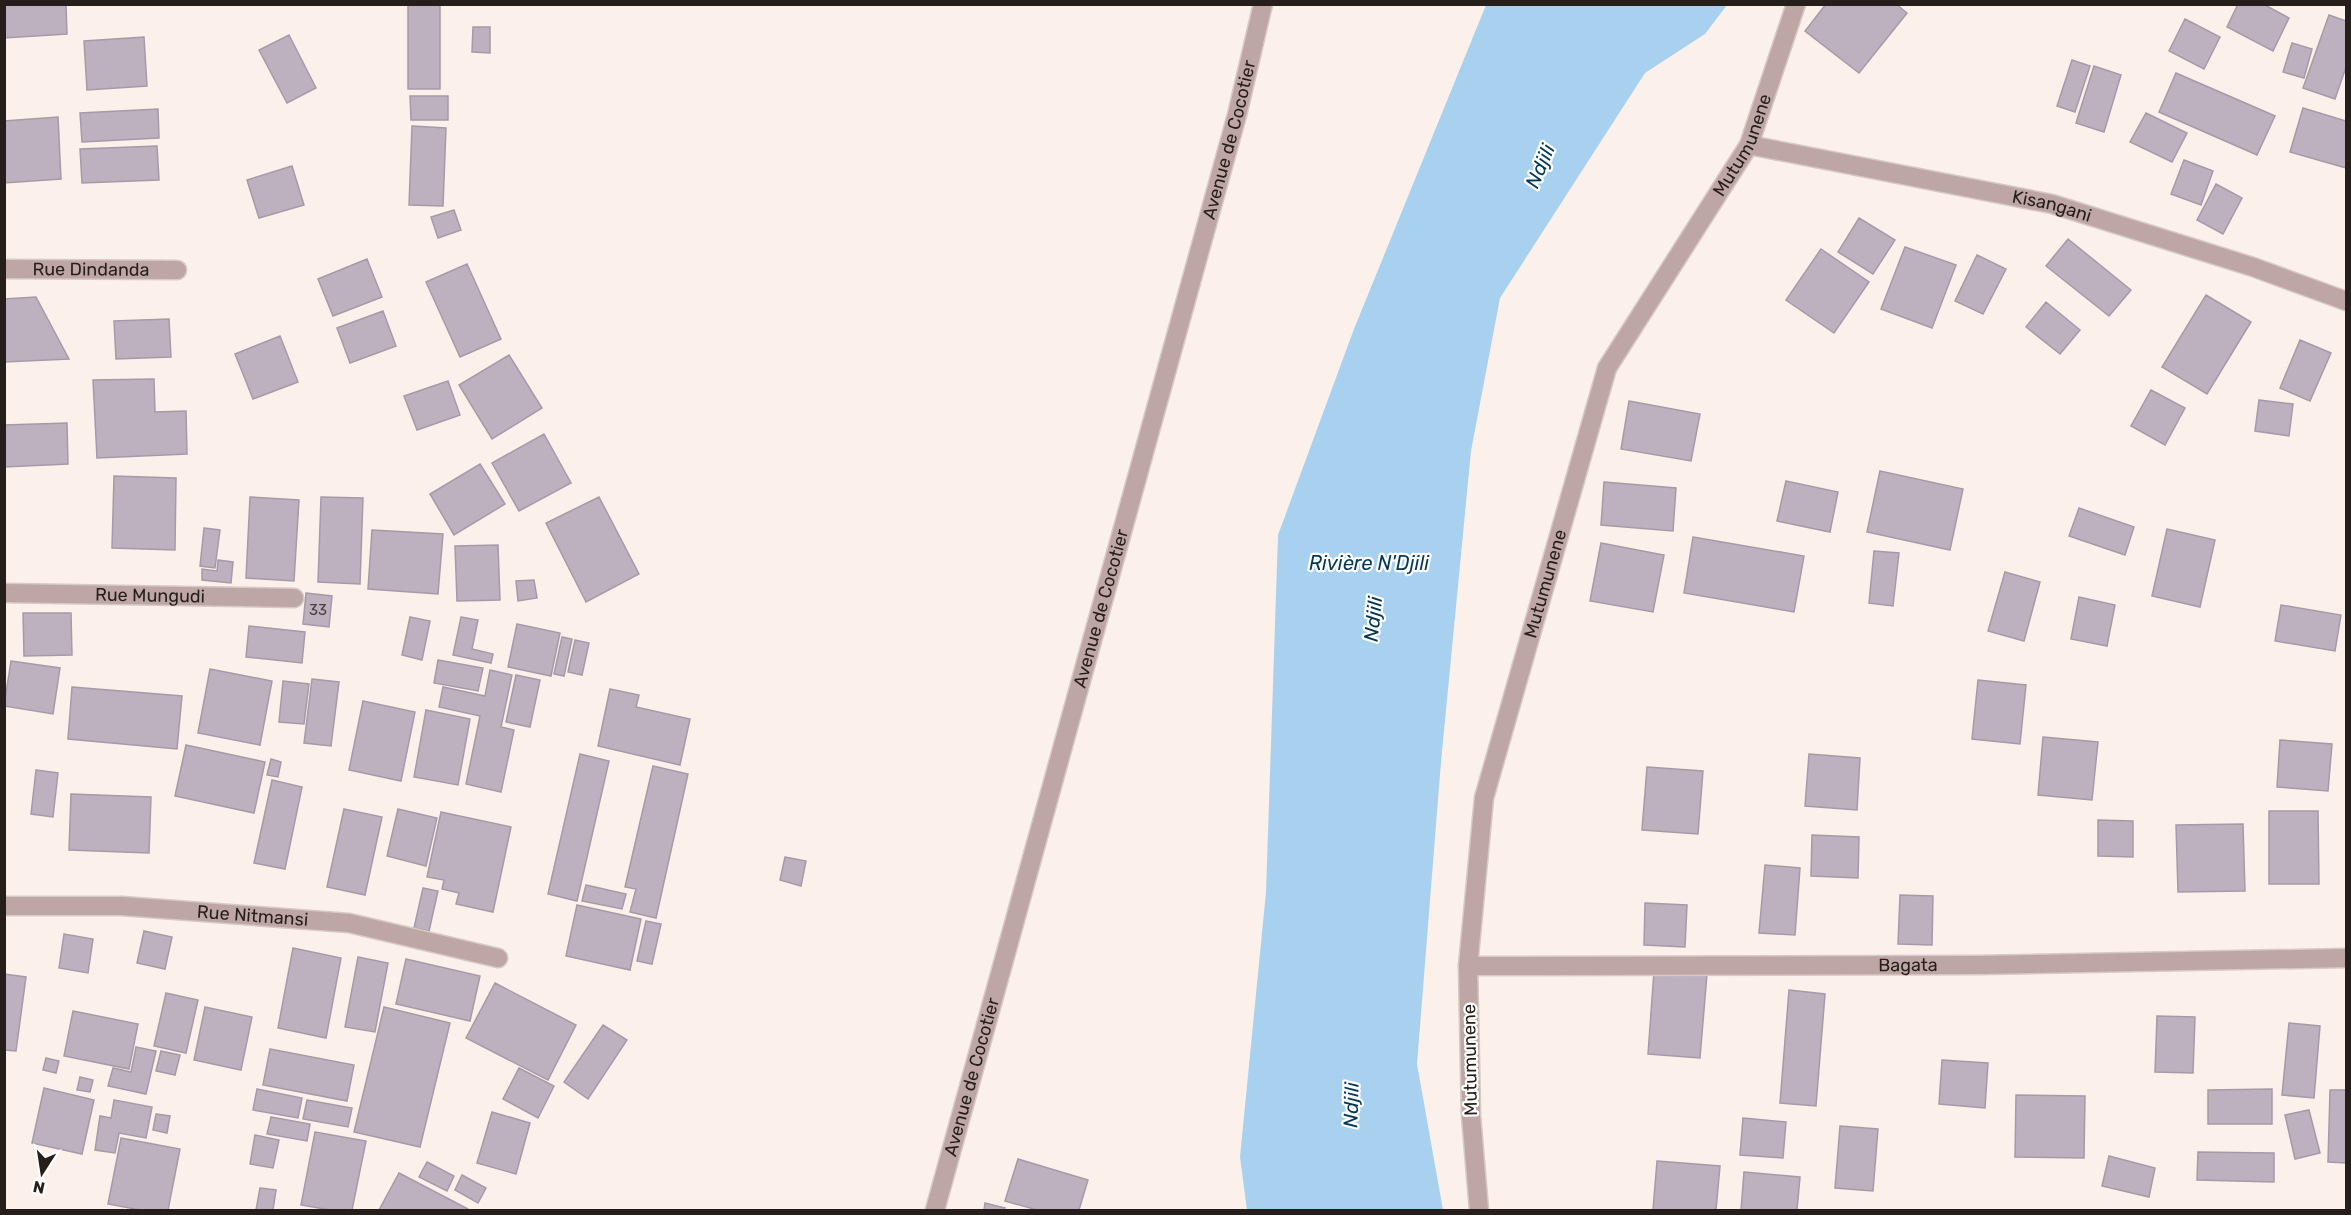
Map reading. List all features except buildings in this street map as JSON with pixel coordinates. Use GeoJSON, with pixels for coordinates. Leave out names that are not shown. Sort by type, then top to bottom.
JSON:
{"type":"FeatureCollection","features":[{"type":"Feature","properties":{"kind":"street","name":"Avenue de Cocotier"},"geometry":{"type":"LineString","coordinates":[[935,1210],[1237,115],[1263,4]]}},
{"type":"Feature","properties":{"kind":"street","name":"Mutumunene"},"geometry":{"type":"LineString","coordinates":[[1479,1210],[1471,1116],[1468,966],[1484,798],[1607,368],[1749,145],[1796,4]]}},
{"type":"Feature","properties":{"kind":"street","name":"Kisangani"},"geometry":{"type":"LineString","coordinates":[[1749,145],[2052,204],[2253,267],[2346,301]]}},
{"type":"Feature","properties":{"kind":"street","name":"Rue Dindanda"},"geometry":{"type":"LineString","coordinates":[[4,269],[177,270]]}},
{"type":"Feature","properties":{"kind":"street","name":"Rue Mungudi"},"geometry":{"type":"LineString","coordinates":[[4,593],[294,598]]}},
{"type":"Feature","properties":{"kind":"street","name":"Rue Nitmansi"},"geometry":{"type":"LineString","coordinates":[[4,906],[122,906],[349,923],[498,958]]}},
{"type":"Feature","properties":{"kind":"street","name":"Bagata"},"geometry":{"type":"LineString","coordinates":[[1468,966],[1978,965],[2346,958]]}},
{"type":"Feature","properties":{"kind":"water","name":"Rivière N'Djili"},"geometry":{"type":"Polygon","coordinates":[[[1486,5],[1727,5],[1705,34],[1645,73],[1500,298],[1471,451],[1441,762],[1417,1064],[1443,1210],[1247,1210],[1240,1157],[1266,892],[1278,535],[1354,329],[1486,5]]]}},
{"type":"Feature","properties":{"kind":"water label","name":"Ndjili"},"geometry":{"type":"Point","coordinates":[1540,166]}},
{"type":"Feature","properties":{"kind":"water label","name":"Ndjili"},"geometry":{"type":"Point","coordinates":[1373,619]}},
{"type":"Feature","properties":{"kind":"water label","name":"Ndjili"},"geometry":{"type":"Point","coordinates":[1351,1105]}}]}
